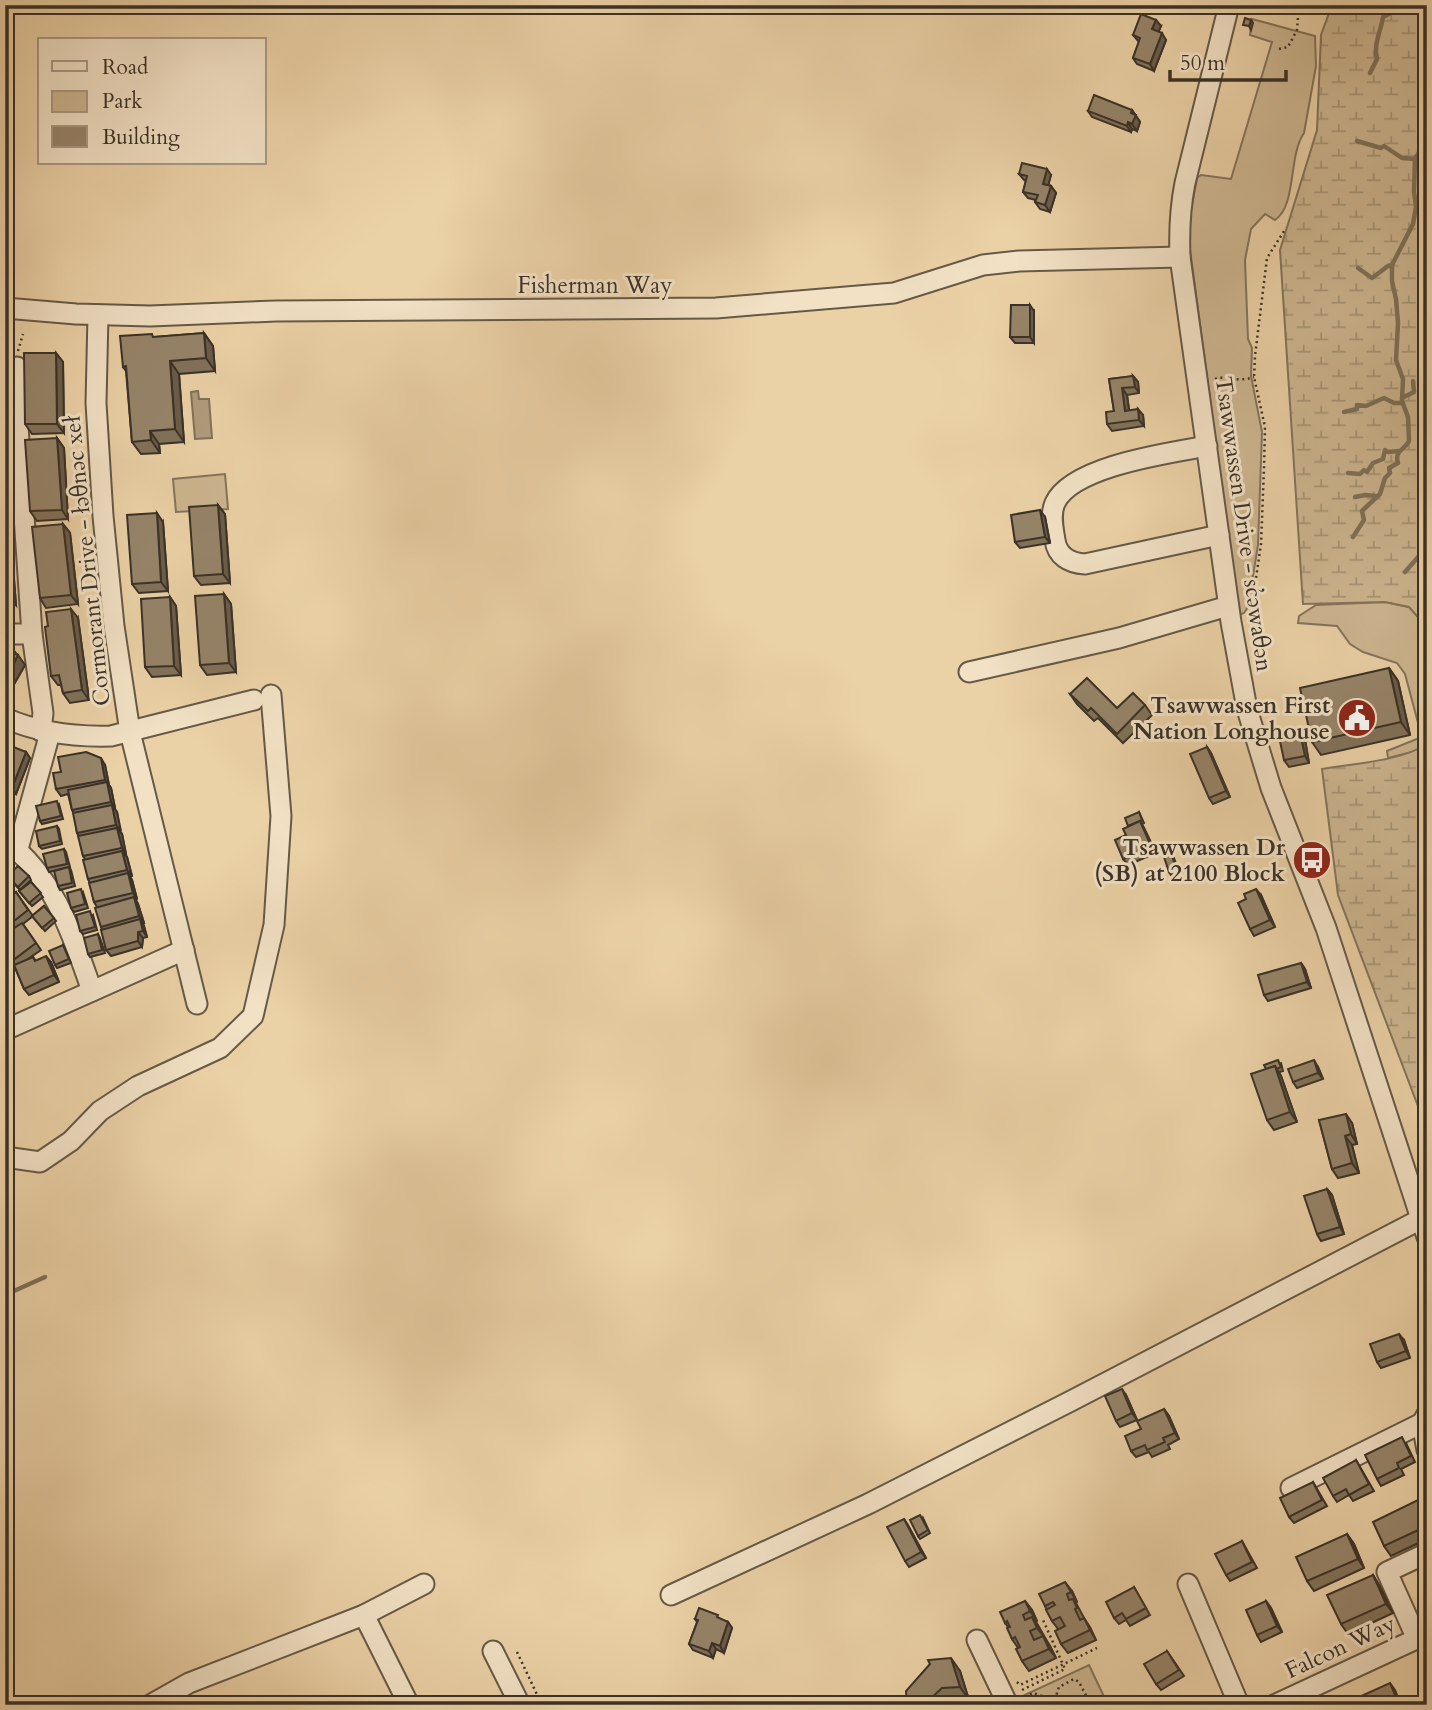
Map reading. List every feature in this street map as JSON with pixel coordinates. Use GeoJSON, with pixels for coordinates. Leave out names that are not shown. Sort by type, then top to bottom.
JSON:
{"type":"FeatureCollection","features":[{"type":"Feature","properties":{"kind":"street","name":"Tsawwassen Drive - sc̓əwaθən"},"geometry":{"type":"LineString","coordinates":[[1229,5],[1180,210],[1180,257],[1228,606],[1257,750],[1326,928],[1424,1228]]}},
{"type":"Feature","properties":{"kind":"street","name":"Fisherman Way"},"geometry":{"type":"LineString","coordinates":[[5,308],[98,315],[716,308],[894,293],[983,265],[1180,257]]}},
{"type":"Feature","properties":{"kind":"street","name":"Cormorant Drive - łəθnəc xeł"},"geometry":{"type":"LineString","coordinates":[[98,315],[96,403],[103,516],[114,626],[130,732],[197,1004]]}},
{"type":"Feature","properties":{"kind":"street"},"geometry":{"type":"LineString","coordinates":[[18,367],[11,397],[32,634],[45,732],[11,844],[36,870],[57,901],[92,991]]}},
{"type":"Feature","properties":{"kind":"street"},"geometry":{"type":"LineString","coordinates":[[1206,446],[1152,457],[1092,473],[1074,481],[1061,493],[1054,505],[1052,520],[1056,546],[1063,557],[1073,563],[1085,564],[1219,535]]}},
{"type":"Feature","properties":{"kind":"street"},"geometry":{"type":"LineString","coordinates":[[969,672],[1119,638],[1228,606]]}},
{"type":"Feature","properties":{"kind":"street"},"geometry":{"type":"LineString","coordinates":[[5,631],[32,634]]}},
{"type":"Feature","properties":{"kind":"street"},"geometry":{"type":"LineString","coordinates":[[5,718],[45,732],[87,737],[111,736],[262,698],[281,816],[274,925],[253,1017],[219,1048],[138,1086],[100,1111],[71,1141],[40,1162],[5,1157]]}},
{"type":"Feature","properties":{"kind":"street"},"geometry":{"type":"LineString","coordinates":[[7,1023],[92,991],[184,950]]}},
{"type":"Feature","properties":{"kind":"street"},"geometry":{"type":"LineString","coordinates":[[671,1595],[880,1498],[1424,1228]]}},
{"type":"Feature","properties":{"kind":"street"},"geometry":{"type":"LineString","coordinates":[[1291,1488],[1425,1418],[1427,1450]]}},
{"type":"Feature","properties":{"kind":"street"},"geometry":{"type":"LineString","coordinates":[[1422,1636],[1380,1575],[1427,1553]]}},
{"type":"Feature","properties":{"kind":"street"},"geometry":{"type":"LineString","coordinates":[[149,1705],[189,1683],[364,1615],[424,1584]]}},
{"type":"Feature","properties":{"kind":"street"},"geometry":{"type":"LineString","coordinates":[[1188,1584],[1239,1705]]}},
{"type":"Feature","properties":{"kind":"street"},"geometry":{"type":"LineString","coordinates":[[364,1615],[409,1705]]}},
{"type":"Feature","properties":{"kind":"street","name":"Falcon Way"},"geometry":{"type":"LineString","coordinates":[[1274,1705],[1422,1636]]}},
{"type":"Feature","properties":{"kind":"street"},"geometry":{"type":"LineString","coordinates":[[977,1640],[1017,1701]]}},
{"type":"Feature","properties":{"kind":"street"},"geometry":{"type":"LineString","coordinates":[[493,1651],[520,1705]]}},
{"type":"Feature","properties":{"kind":"path"},"geometry":{"type":"LineString","coordinates":[[1279,50],[1288,47],[1297,30],[1299,5]]}},
{"type":"Feature","properties":{"kind":"path"},"geometry":{"type":"LineString","coordinates":[[1252,605],[1261,544],[1265,427],[1254,377],[1255,356],[1267,258],[1286,229]]}},
{"type":"Feature","properties":{"kind":"path"},"geometry":{"type":"LineString","coordinates":[[1198,383],[1220,377],[1246,381],[1254,377]]}},
{"type":"Feature","properties":{"kind":"path"},"geometry":{"type":"LineString","coordinates":[[1043,1620],[1063,1665]]}},
{"type":"Feature","properties":{"kind":"path"},"geometry":{"type":"LineString","coordinates":[[1017,1701],[1022,1690],[1020,1685],[1097,1648]]}},
{"type":"Feature","properties":{"kind":"path"},"geometry":{"type":"LineString","coordinates":[[517,1652],[540,1704]]}},
{"type":"Feature","properties":{"kind":"path"},"geometry":{"type":"LineString","coordinates":[[1017,1701],[1032,1693],[1053,1702],[1059,1687],[1074,1679],[1079,1682],[1091,1705]]}},
{"type":"Feature","properties":{"kind":"green space"},"geometry":{"type":"Polygon","coordinates":[[[1332,5],[1427,5],[1427,627],[1409,607],[1385,602],[1303,604],[1280,250],[1317,130],[1321,35],[1332,5]]]}},
{"type":"Feature","properties":{"kind":"green space"},"geometry":{"type":"Polygon","coordinates":[[[1252,19],[1315,36],[1316,66],[1304,133],[1296,154],[1287,203],[1275,220],[1265,214],[1251,229],[1245,260],[1248,339],[1252,348],[1251,376],[1262,432],[1258,545],[1248,607],[1239,615],[1189,242],[1190,216],[1197,178],[1201,175],[1231,179],[1272,42],[1250,35],[1252,19]]]}},
{"type":"Feature","properties":{"kind":"green space"},"geometry":{"type":"Polygon","coordinates":[[[225,474],[228,509],[176,512],[173,479],[225,474]]]}},
{"type":"Feature","properties":{"kind":"green space"},"geometry":{"type":"Polygon","coordinates":[[[1385,602],[1409,607],[1427,627],[1427,744],[1416,751],[1388,758],[1387,751],[1417,739],[1421,734],[1405,674],[1397,663],[1363,652],[1350,644],[1337,626],[1298,623],[1299,616],[1316,605],[1385,602]]]}},
{"type":"Feature","properties":{"kind":"green space"},"geometry":{"type":"Polygon","coordinates":[[[1427,744],[1427,1130],[1338,895],[1322,769],[1403,755],[1427,744]]]}},
{"type":"Feature","properties":{"kind":"green space"},"geometry":{"type":"Polygon","coordinates":[[[1089,1665],[1108,1705],[1016,1705],[1014,1700],[1089,1665]]]}},
{"type":"Feature","properties":{"kind":"shaded area"},"geometry":{"type":"Polygon","coordinates":[[[198,391],[199,399],[209,399],[212,438],[195,439],[191,392],[198,391]]]}},
{"type":"Feature","properties":{"kind":"building"},"geometry":{"type":"Polygon","coordinates":[[[1141,14],[1156,20],[1152,29],[1162,33],[1150,64],[1133,58],[1140,38],[1133,35],[1141,14]]]}},
{"type":"Feature","properties":{"kind":"building"},"geometry":{"type":"Polygon","coordinates":[[[1245,18],[1251,20],[1249,26],[1243,25],[1245,18]]]}},
{"type":"Feature","properties":{"kind":"building"},"geometry":{"type":"Polygon","coordinates":[[[1094,95],[1132,110],[1131,113],[1136,115],[1132,124],[1128,122],[1127,126],[1088,111],[1094,95]]]}},
{"type":"Feature","properties":{"kind":"building"},"geometry":{"type":"Polygon","coordinates":[[[1022,163],[1047,169],[1043,184],[1051,186],[1045,205],[1035,202],[1038,195],[1023,192],[1027,176],[1019,174],[1022,163]]]}},
{"type":"Feature","properties":{"kind":"building"},"geometry":{"type":"Polygon","coordinates":[[[1011,305],[1030,305],[1030,337],[1010,337],[1011,305]]]}},
{"type":"Feature","properties":{"kind":"building"},"geometry":{"type":"Polygon","coordinates":[[[204,333],[206,358],[170,361],[175,429],[150,431],[151,440],[132,442],[126,366],[123,367],[120,336],[152,334],[153,337],[204,333]]]}},
{"type":"Feature","properties":{"kind":"building"},"geometry":{"type":"Polygon","coordinates":[[[24,353],[56,353],[57,424],[25,424],[24,353]]]}},
{"type":"Feature","properties":{"kind":"building"},"geometry":{"type":"Polygon","coordinates":[[[1133,376],[1135,387],[1122,388],[1125,411],[1138,409],[1139,420],[1107,424],[1106,412],[1114,411],[1109,379],[1133,376]]]}},
{"type":"Feature","properties":{"kind":"building"},"geometry":{"type":"Polygon","coordinates":[[[57,438],[62,510],[30,511],[25,440],[57,438]]]}},
{"type":"Feature","properties":{"kind":"building"},"geometry":{"type":"Polygon","coordinates":[[[218,505],[223,574],[194,576],[189,507],[218,505]]]}},
{"type":"Feature","properties":{"kind":"building"},"geometry":{"type":"Polygon","coordinates":[[[1040,510],[1045,537],[1015,542],[1011,515],[1040,510]]]}},
{"type":"Feature","properties":{"kind":"building"},"geometry":{"type":"Polygon","coordinates":[[[157,513],[161,582],[132,584],[127,515],[157,513]]]}},
{"type":"Feature","properties":{"kind":"building"},"geometry":{"type":"Polygon","coordinates":[[[63,524],[71,595],[40,598],[32,527],[63,524]]]}},
{"type":"Feature","properties":{"kind":"building"},"geometry":{"type":"Polygon","coordinates":[[[5,548],[9,595],[5,596],[5,548]]]}},
{"type":"Feature","properties":{"kind":"building"},"geometry":{"type":"Polygon","coordinates":[[[224,594],[229,663],[200,665],[195,596],[224,594]]]}},
{"type":"Feature","properties":{"kind":"building"},"geometry":{"type":"Polygon","coordinates":[[[170,597],[174,666],[145,667],[141,599],[170,597]]]}},
{"type":"Feature","properties":{"kind":"building"},"geometry":{"type":"Polygon","coordinates":[[[71,609],[82,690],[63,693],[59,675],[51,676],[45,627],[48,626],[46,612],[71,609]]]}},
{"type":"Feature","properties":{"kind":"building"},"geometry":{"type":"Polygon","coordinates":[[[5,642],[9,644],[7,649],[18,655],[7,677],[5,676],[5,642]]]}},
{"type":"Feature","properties":{"kind":"building"},"geometry":{"type":"Polygon","coordinates":[[[1389,668],[1401,722],[1312,742],[1300,688],[1389,668]]]}},
{"type":"Feature","properties":{"kind":"building"},"geometry":{"type":"Polygon","coordinates":[[[1087,678],[1117,708],[1133,693],[1145,705],[1117,734],[1091,708],[1088,711],[1070,694],[1087,678]]]}},
{"type":"Feature","properties":{"kind":"building"},"geometry":{"type":"Polygon","coordinates":[[[1299,728],[1305,756],[1284,760],[1278,732],[1299,728]]]}},
{"type":"Feature","properties":{"kind":"building"},"geometry":{"type":"Polygon","coordinates":[[[6,744],[26,752],[12,788],[5,785],[6,744]]]}},
{"type":"Feature","properties":{"kind":"building"},"geometry":{"type":"Polygon","coordinates":[[[1207,747],[1226,791],[1209,798],[1190,754],[1207,747]]]}},
{"type":"Feature","properties":{"kind":"building"},"geometry":{"type":"Polygon","coordinates":[[[86,752],[101,758],[105,780],[56,789],[53,773],[61,772],[58,757],[86,752]]]}},
{"type":"Feature","properties":{"kind":"building"},"geometry":{"type":"Polygon","coordinates":[[[107,782],[111,802],[72,810],[68,790],[107,782]]]}},
{"type":"Feature","properties":{"kind":"building"},"geometry":{"type":"Polygon","coordinates":[[[57,801],[61,816],[40,821],[36,806],[57,801]]]}},
{"type":"Feature","properties":{"kind":"building"},"geometry":{"type":"Polygon","coordinates":[[[112,805],[116,825],[77,833],[73,813],[112,805]]]}},
{"type":"Feature","properties":{"kind":"building"},"geometry":{"type":"Polygon","coordinates":[[[1139,812],[1142,820],[1128,826],[1125,818],[1139,812]]]}},
{"type":"Feature","properties":{"kind":"building"},"geometry":{"type":"Polygon","coordinates":[[[1140,821],[1151,846],[1123,859],[1115,840],[1126,835],[1123,829],[1140,821]]]}},
{"type":"Feature","properties":{"kind":"building"},"geometry":{"type":"Polygon","coordinates":[[[57,826],[60,841],[39,846],[36,831],[57,826]]]}},
{"type":"Feature","properties":{"kind":"building"},"geometry":{"type":"Polygon","coordinates":[[[117,828],[122,848],[83,856],[78,836],[117,828]]]}},
{"type":"Feature","properties":{"kind":"building"},"geometry":{"type":"Polygon","coordinates":[[[64,849],[67,864],[47,868],[43,854],[64,849]]]}},
{"type":"Feature","properties":{"kind":"building"},"geometry":{"type":"Polygon","coordinates":[[[122,851],[127,870],[88,879],[83,860],[122,851]]]}},
{"type":"Feature","properties":{"kind":"building"},"geometry":{"type":"Polygon","coordinates":[[[1316,854],[1319,860],[1314,862],[1311,856],[1316,854]]]}},
{"type":"Feature","properties":{"kind":"building"},"geometry":{"type":"Polygon","coordinates":[[[1172,855],[1176,870],[1169,872],[1164,857],[1172,855]]]}},
{"type":"Feature","properties":{"kind":"building"},"geometry":{"type":"Polygon","coordinates":[[[18,866],[29,876],[18,887],[7,876],[18,866]]]}},
{"type":"Feature","properties":{"kind":"building"},"geometry":{"type":"Polygon","coordinates":[[[69,867],[72,883],[58,886],[54,871],[69,867]]]}},
{"type":"Feature","properties":{"kind":"building"},"geometry":{"type":"Polygon","coordinates":[[[128,873],[133,893],[94,902],[89,883],[128,873]]]}},
{"type":"Feature","properties":{"kind":"building"},"geometry":{"type":"Polygon","coordinates":[[[31,882],[41,893],[29,903],[19,891],[31,882]]]}},
{"type":"Feature","properties":{"kind":"building"},"geometry":{"type":"Polygon","coordinates":[[[81,889],[85,904],[71,908],[67,893],[81,889]]]}},
{"type":"Feature","properties":{"kind":"building"},"geometry":{"type":"Polygon","coordinates":[[[1256,889],[1270,920],[1250,929],[1238,903],[1246,899],[1244,894],[1256,889]]]}},
{"type":"Feature","properties":{"kind":"building"},"geometry":{"type":"Polygon","coordinates":[[[16,892],[28,910],[5,928],[5,901],[16,892]]]}},
{"type":"Feature","properties":{"kind":"building"},"geometry":{"type":"Polygon","coordinates":[[[134,897],[139,916],[101,927],[95,908],[134,897]]]}},
{"type":"Feature","properties":{"kind":"building"},"geometry":{"type":"Polygon","coordinates":[[[44,906],[54,918],[42,928],[32,916],[44,906]]]}},
{"type":"Feature","properties":{"kind":"building"},"geometry":{"type":"Polygon","coordinates":[[[90,911],[95,927],[80,931],[76,915],[90,911]]]}},
{"type":"Feature","properties":{"kind":"building"},"geometry":{"type":"Polygon","coordinates":[[[140,919],[143,931],[138,932],[138,941],[106,950],[101,930],[140,919]]]}},
{"type":"Feature","properties":{"kind":"building"},"geometry":{"type":"Polygon","coordinates":[[[22,923],[36,943],[12,961],[5,952],[5,934],[22,923]]]}},
{"type":"Feature","properties":{"kind":"building"},"geometry":{"type":"Polygon","coordinates":[[[98,934],[102,950],[88,954],[84,938],[98,934]]]}},
{"type":"Feature","properties":{"kind":"building"},"geometry":{"type":"Polygon","coordinates":[[[63,945],[69,959],[55,965],[49,951],[63,945]]]}},
{"type":"Feature","properties":{"kind":"building"},"geometry":{"type":"Polygon","coordinates":[[[46,956],[54,975],[24,989],[14,965],[33,957],[35,961],[46,956]]]}},
{"type":"Feature","properties":{"kind":"building"},"geometry":{"type":"Polygon","coordinates":[[[1301,963],[1307,982],[1264,995],[1258,975],[1301,963]]]}},
{"type":"Feature","properties":{"kind":"building"},"geometry":{"type":"Polygon","coordinates":[[[1278,1060],[1281,1067],[1266,1069],[1264,1065],[1278,1060]]]}},
{"type":"Feature","properties":{"kind":"building"},"geometry":{"type":"Polygon","coordinates":[[[1314,1060],[1318,1073],[1293,1082],[1288,1069],[1314,1060]]]}},
{"type":"Feature","properties":{"kind":"building"},"geometry":{"type":"Polygon","coordinates":[[[1275,1066],[1290,1112],[1267,1120],[1251,1074],[1275,1066]]]}},
{"type":"Feature","properties":{"kind":"building"},"geometry":{"type":"Polygon","coordinates":[[[1346,1114],[1351,1134],[1345,1136],[1352,1163],[1332,1169],[1319,1120],[1346,1114]]]}},
{"type":"Feature","properties":{"kind":"building"},"geometry":{"type":"Polygon","coordinates":[[[1327,1189],[1340,1227],[1317,1234],[1304,1196],[1327,1189]]]}},
{"type":"Feature","properties":{"kind":"building"},"geometry":{"type":"Polygon","coordinates":[[[1399,1334],[1406,1351],[1377,1362],[1370,1344],[1399,1334]]]}},
{"type":"Feature","properties":{"kind":"building"},"geometry":{"type":"Polygon","coordinates":[[[1122,1389],[1132,1413],[1116,1421],[1105,1396],[1122,1389]]]}},
{"type":"Feature","properties":{"kind":"building"},"geometry":{"type":"Polygon","coordinates":[[[1164,1409],[1175,1433],[1163,1438],[1165,1442],[1147,1450],[1145,1445],[1131,1451],[1125,1436],[1141,1429],[1137,1421],[1164,1409]]]}},
{"type":"Feature","properties":{"kind":"building"},"geometry":{"type":"Polygon","coordinates":[[[1402,1437],[1411,1456],[1397,1463],[1399,1468],[1377,1479],[1365,1455],[1402,1437]]]}},
{"type":"Feature","properties":{"kind":"building"},"geometry":{"type":"Polygon","coordinates":[[[1356,1460],[1369,1484],[1349,1495],[1346,1489],[1333,1496],[1323,1478],[1356,1460]]]}},
{"type":"Feature","properties":{"kind":"building"},"geometry":{"type":"Polygon","coordinates":[[[1313,1482],[1322,1500],[1289,1517],[1280,1498],[1313,1482]]]}},
{"type":"Feature","properties":{"kind":"building"},"geometry":{"type":"Polygon","coordinates":[[[1422,1498],[1427,1509],[1427,1526],[1384,1546],[1373,1522],[1422,1498]]]}},
{"type":"Feature","properties":{"kind":"building"},"geometry":{"type":"Polygon","coordinates":[[[920,1515],[928,1530],[918,1536],[910,1520],[920,1515]]]}},
{"type":"Feature","properties":{"kind":"building"},"geometry":{"type":"Polygon","coordinates":[[[904,1519],[921,1552],[905,1561],[887,1527],[904,1519]]]}},
{"type":"Feature","properties":{"kind":"building"},"geometry":{"type":"Polygon","coordinates":[[[1347,1534],[1358,1559],[1307,1581],[1296,1557],[1347,1534]]]}},
{"type":"Feature","properties":{"kind":"building"},"geometry":{"type":"Polygon","coordinates":[[[1242,1541],[1252,1562],[1226,1575],[1215,1554],[1242,1541]]]}},
{"type":"Feature","properties":{"kind":"building"},"geometry":{"type":"Polygon","coordinates":[[[1373,1575],[1386,1604],[1341,1624],[1327,1595],[1373,1575]]]}},
{"type":"Feature","properties":{"kind":"building"},"geometry":{"type":"Polygon","coordinates":[[[1065,1582],[1071,1592],[1067,1594],[1069,1600],[1073,1599],[1080,1620],[1084,1618],[1090,1630],[1061,1644],[1055,1631],[1065,1626],[1060,1617],[1052,1621],[1046,1610],[1055,1605],[1053,1602],[1045,1606],[1039,1594],[1065,1582]]]}},
{"type":"Feature","properties":{"kind":"building"},"geometry":{"type":"Polygon","coordinates":[[[1134,1587],[1146,1608],[1126,1619],[1122,1613],[1114,1618],[1106,1602],[1134,1587]]]}},
{"type":"Feature","properties":{"kind":"building"},"geometry":{"type":"Polygon","coordinates":[[[1025,1601],[1030,1611],[1023,1615],[1025,1620],[1032,1617],[1037,1628],[1030,1631],[1034,1640],[1043,1636],[1049,1649],[1022,1661],[1016,1649],[1020,1647],[1015,1637],[1012,1639],[1007,1628],[1010,1627],[1000,1612],[1025,1601]]]}},
{"type":"Feature","properties":{"kind":"building"},"geometry":{"type":"Polygon","coordinates":[[[1266,1601],[1277,1626],[1257,1635],[1246,1610],[1266,1601]]]}},
{"type":"Feature","properties":{"kind":"building"},"geometry":{"type":"Polygon","coordinates":[[[699,1608],[728,1622],[720,1646],[712,1643],[709,1651],[689,1644],[698,1620],[695,1619],[699,1608]]]}},
{"type":"Feature","properties":{"kind":"building"},"geometry":{"type":"Polygon","coordinates":[[[1167,1651],[1179,1670],[1156,1684],[1144,1664],[1167,1651]]]}},
{"type":"Feature","properties":{"kind":"building"},"geometry":{"type":"Polygon","coordinates":[[[951,1658],[960,1687],[942,1688],[930,1699],[931,1705],[907,1705],[906,1691],[930,1664],[928,1660],[951,1658]]]}},
{"type":"Feature","properties":{"kind":"building"},"geometry":{"type":"Polygon","coordinates":[[[1390,1683],[1398,1702],[1394,1705],[1362,1705],[1359,1697],[1390,1683]]]}},
{"type":"Feature","properties":{"kind":"building"},"geometry":{"type":"Polygon","coordinates":[[[831,1698],[843,1705],[828,1705],[831,1698]]]}},
{"type":"Feature","properties":{"kind":"waterway"},"geometry":{"type":"LineString","coordinates":[[1370,73],[1377,59],[1377,43],[1383,17],[1391,13],[1391,5]]}},
{"type":"Feature","properties":{"kind":"waterway"},"geometry":{"type":"LineString","coordinates":[[1353,537],[1364,520],[1362,511],[1380,494],[1385,478],[1390,473],[1389,468],[1398,463],[1399,453],[1409,441],[1408,417],[1402,401],[1403,379],[1396,360],[1398,323],[1392,265],[1413,224],[1416,207],[1415,159],[1427,139]]}},
{"type":"Feature","properties":{"kind":"waterway"},"geometry":{"type":"LineString","coordinates":[[1357,141],[1381,148],[1384,146],[1402,158],[1415,159]]}},
{"type":"Feature","properties":{"kind":"waterway"},"geometry":{"type":"LineString","coordinates":[[1358,268],[1372,278],[1392,265]]}},
{"type":"Feature","properties":{"kind":"waterway"},"geometry":{"type":"LineString","coordinates":[[1402,398],[1414,392],[1413,381]]}},
{"type":"Feature","properties":{"kind":"waterway"},"geometry":{"type":"LineString","coordinates":[[1344,412],[1357,409],[1357,405],[1366,406],[1384,398],[1394,403],[1403,403]]}},
{"type":"Feature","properties":{"kind":"waterway"},"geometry":{"type":"LineString","coordinates":[[1348,473],[1360,474],[1364,470],[1367,472],[1373,463],[1383,459],[1385,450],[1399,451]]}},
{"type":"Feature","properties":{"kind":"waterway"},"geometry":{"type":"LineString","coordinates":[[1355,497],[1376,496]]}},
{"type":"Feature","properties":{"kind":"waterway"},"geometry":{"type":"LineString","coordinates":[[1405,572],[1419,556],[1427,538]]}},
{"type":"Feature","properties":{"kind":"waterway"},"geometry":{"type":"LineString","coordinates":[[1422,846],[1427,835]]}},
{"type":"Feature","properties":{"kind":"waterway"},"geometry":{"type":"LineString","coordinates":[[5,1295],[45,1277]]}},
{"type":"Feature","properties":{"kind":"place","name":"Tsawwassen First Nation Longhouse"},"geometry":{"type":"Point","coordinates":[1357,718]}},
{"type":"Feature","properties":{"kind":"place","name":"Tsawwassen Dr (SB) at 2100 Block"},"geometry":{"type":"Point","coordinates":[1312,860]}}]}
